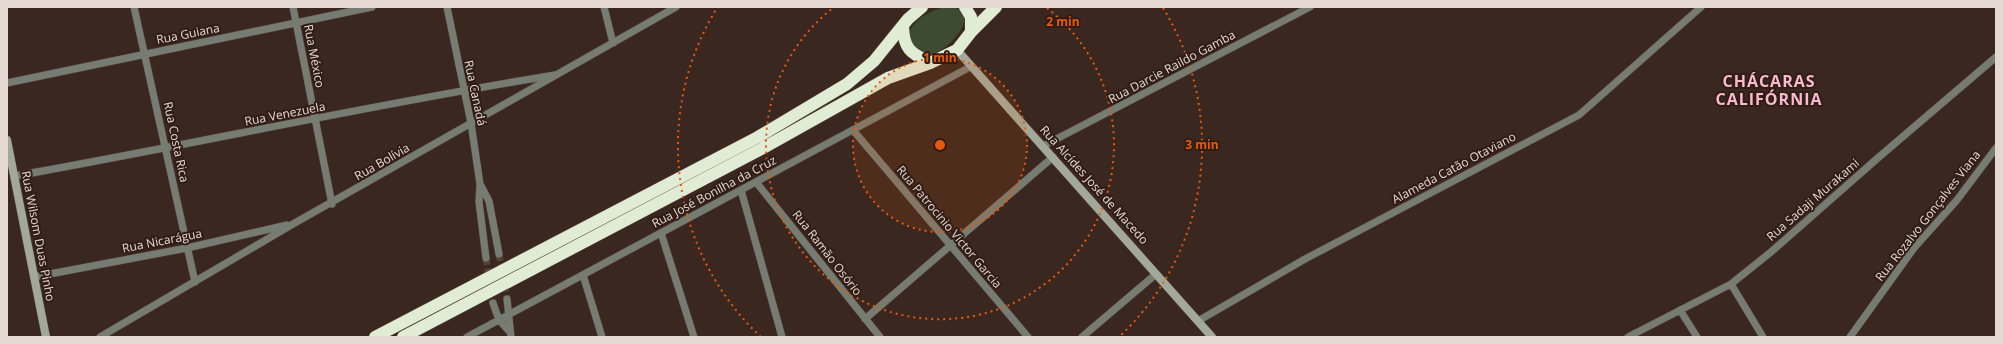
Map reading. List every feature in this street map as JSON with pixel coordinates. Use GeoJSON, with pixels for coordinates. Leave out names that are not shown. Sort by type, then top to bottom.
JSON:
{"type":"FeatureCollection","features":[{"type":"Feature","properties":{"kind":"highway"},"geometry":{"type":"LineString","coordinates":[[375,337],[758,137],[847,84],[874,61],[908,19],[922,7]]}},
{"type":"Feature","properties":{"kind":"highway"},"geometry":{"type":"LineString","coordinates":[[965,7],[971,17],[971,32]]}},
{"type":"Feature","properties":{"kind":"highway"},"geometry":{"type":"LineString","coordinates":[[403,337],[762,148],[888,78],[930,63],[957,50],[971,32],[996,7]]}},
{"type":"Feature","properties":{"kind":"highway"},"geometry":{"type":"LineString","coordinates":[[903,27],[904,40],[910,52],[930,63]]}},
{"type":"Feature","properties":{"kind":"street","name":"Rua Costa Rica"},"geometry":{"type":"LineString","coordinates":[[134,7],[167,148],[195,282]]}},
{"type":"Feature","properties":{"kind":"street","name":"Rua México"},"geometry":{"type":"LineString","coordinates":[[293,7],[332,204]]}},
{"type":"Feature","properties":{"kind":"street","name":"Rua Guiana"},"geometry":{"type":"LineString","coordinates":[[7,83],[372,7]]}},
{"type":"Feature","properties":{"kind":"street","name":"Rua Canadá"},"geometry":{"type":"LineString","coordinates":[[447,7],[471,123],[480,184]]}},
{"type":"Feature","properties":{"kind":"street"},"geometry":{"type":"LineString","coordinates":[[604,7],[613,43]]}},
{"type":"Feature","properties":{"kind":"street","name":"Rua Bolívia"},"geometry":{"type":"LineString","coordinates":[[100,337],[293,224],[332,204],[471,123],[676,7]]}},
{"type":"Feature","properties":{"kind":"street","name":"Rua Darcie Raildo Gamba"},"geometry":{"type":"LineString","coordinates":[[1043,146],[1310,7]]}},
{"type":"Feature","properties":{"kind":"street","name":"Alameda Catão Otaviano"},"geometry":{"type":"LineString","coordinates":[[1198,321],[1305,259],[1579,115],[1701,7]]}},
{"type":"Feature","properties":{"kind":"street","name":"Rua Alcídes José de Macedo"},"geometry":{"type":"LineString","coordinates":[[957,50],[970,67],[1053,157],[1212,337]]}},
{"type":"Feature","properties":{"kind":"street","name":"Rua Sadaji Murakami"},"geometry":{"type":"LineString","coordinates":[[1629,337],[1731,284],[1771,252],[1996,57]]}},
{"type":"Feature","properties":{"kind":"street","name":"Rua José Bonilha da Cruz"},"geometry":{"type":"LineString","coordinates":[[467,337],[970,67]]}},
{"type":"Feature","properties":{"kind":"street","name":"Rua Venezuela"},"geometry":{"type":"LineString","coordinates":[[15,176],[167,148],[463,89],[559,74]]}},
{"type":"Feature","properties":{"kind":"street","name":"Rua Patrocinio Victor Garcia"},"geometry":{"type":"LineString","coordinates":[[853,130],[950,247],[1028,337]]}},
{"type":"Feature","properties":{"kind":"street","name":"Rua Wilsom Duas Pinho"},"geometry":{"type":"LineString","coordinates":[[7,140],[46,337]]}},
{"type":"Feature","properties":{"kind":"street","name":"Rua Rozalvo Gonçalves Viana"},"geometry":{"type":"LineString","coordinates":[[1850,337],[1914,248],[1957,200],[1996,148]]}},
{"type":"Feature","properties":{"kind":"street"},"geometry":{"type":"LineString","coordinates":[[865,319],[1053,157]]}},
{"type":"Feature","properties":{"kind":"street","name":"Rua Ramão Osório"},"geometry":{"type":"LineString","coordinates":[[756,182],[880,337]]}},
{"type":"Feature","properties":{"kind":"street"},"geometry":{"type":"LineString","coordinates":[[480,184],[489,201],[499,254]]}},
{"type":"Feature","properties":{"kind":"street"},"geometry":{"type":"LineString","coordinates":[[480,184],[479,202],[486,258]]}},
{"type":"Feature","properties":{"kind":"street"},"geometry":{"type":"LineString","coordinates":[[741,190],[782,337]]}},
{"type":"Feature","properties":{"kind":"street","name":"Rua Nicarágua"},"geometry":{"type":"LineString","coordinates":[[34,277],[187,248],[293,224]]}},
{"type":"Feature","properties":{"kind":"street"},"geometry":{"type":"LineString","coordinates":[[661,233],[694,337]]}},
{"type":"Feature","properties":{"kind":"street"},"geometry":{"type":"LineString","coordinates":[[1082,337],[1156,274]]}},
{"type":"Feature","properties":{"kind":"street"},"geometry":{"type":"LineString","coordinates":[[583,275],[602,337]]}},
{"type":"Feature","properties":{"kind":"street"},"geometry":{"type":"LineString","coordinates":[[1731,284],[1763,337]]}},
{"type":"Feature","properties":{"kind":"street"},"geometry":{"type":"LineString","coordinates":[[507,299],[510,334]]}},
{"type":"Feature","properties":{"kind":"street"},"geometry":{"type":"LineString","coordinates":[[494,303],[499,320],[510,334]]}},
{"type":"Feature","properties":{"kind":"street"},"geometry":{"type":"LineString","coordinates":[[1680,310],[1697,337]]}},
{"type":"Feature","properties":{"kind":"green space"},"geometry":{"type":"Polygon","coordinates":[[[945,7],[957,9],[963,13],[964,20],[961,29],[947,45],[938,51],[929,55],[913,52],[908,35],[914,24],[928,13],[945,7]]]}},
{"type":"Feature","properties":{"kind":"tunnel"},"geometry":{"type":"LineString","coordinates":[[499,254],[507,299]]}},
{"type":"Feature","properties":{"kind":"tunnel"},"geometry":{"type":"LineString","coordinates":[[486,258],[493,303]]}},
{"type":"Feature","properties":{"kind":"district","name":"CHÁCARAS CALIFÓRNIA"},"geometry":{"type":"Point","coordinates":[1769,90]}}]}
